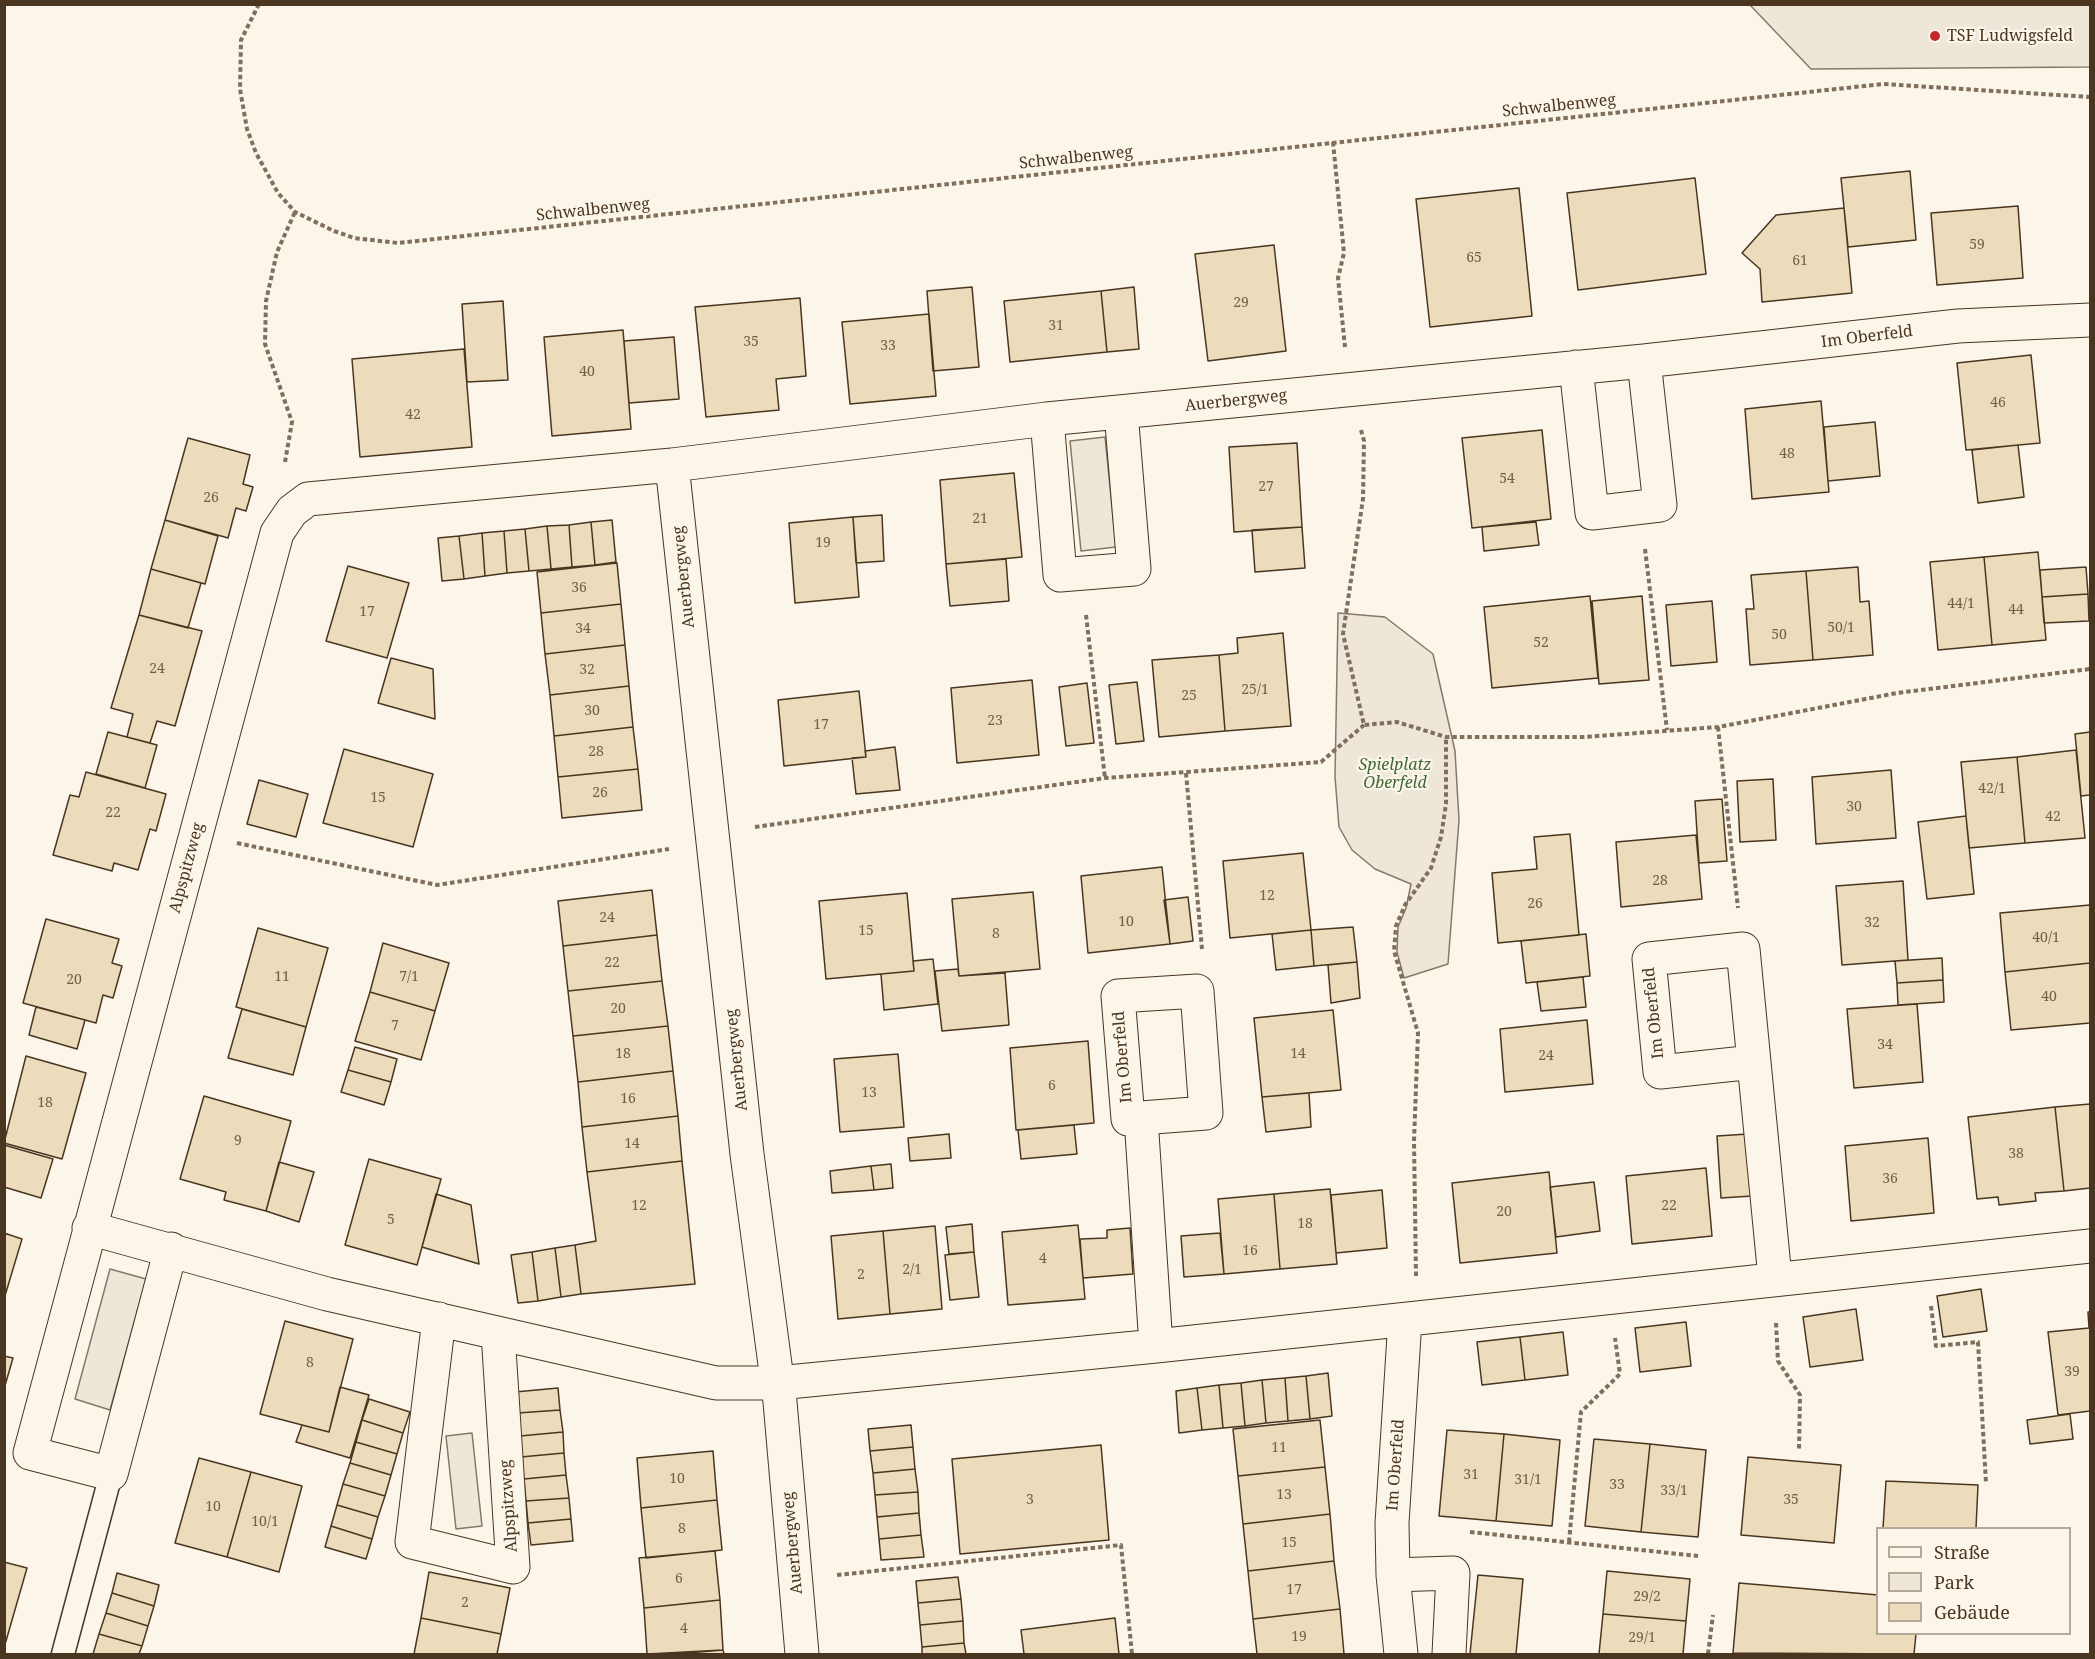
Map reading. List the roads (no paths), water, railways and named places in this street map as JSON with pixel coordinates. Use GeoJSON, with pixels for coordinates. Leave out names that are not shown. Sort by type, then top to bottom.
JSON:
{"type":"FeatureCollection","features":[{"type":"Feature","properties":{"kind":"street","name":"Im Oberfeld"},"geometry":{"type":"LineString","coordinates":[[1350,390],[1958,326],[2091,320]]}},
{"type":"Feature","properties":{"kind":"street"},"geometry":{"type":"LineString","coordinates":[[1576,367],[1592,513],[1660,505],[1644,360]]}},
{"type":"Feature","properties":{"kind":"street","name":"Auerbergweg"},"geometry":{"type":"LineString","coordinates":[[292,511],[308,500],[672,465],[1047,420],[1350,390]]}},
{"type":"Feature","properties":{"kind":"street"},"geometry":{"type":"LineString","coordinates":[[1047,420],[1059,575],[1134,569],[1121,412]]}},
{"type":"Feature","properties":{"kind":"street","name":"Auerbergweg"},"geometry":{"type":"LineString","coordinates":[[672,465],[747,1154],[778,1383],[802,1654]]}},
{"type":"Feature","properties":{"kind":"street","name":"Alpspitzweg"},"geometry":{"type":"LineString","coordinates":[[111,1474],[30,1453],[277,533],[292,511]]}},
{"type":"Feature","properties":{"kind":"street","name":"Im Oberfeld"},"geometry":{"type":"LineString","coordinates":[[1743,949],[1754,1062],[1660,1072],[1649,959],[1743,949]]}},
{"type":"Feature","properties":{"kind":"street","name":"Im Oberfeld"},"geometry":{"type":"LineString","coordinates":[[1197,991],[1206,1113],[1141,1118],[1128,1119],[1118,996],[1197,991]]}},
{"type":"Feature","properties":{"kind":"street"},"geometry":{"type":"LineString","coordinates":[[1754,1062],[1775,1278]]}},
{"type":"Feature","properties":{"kind":"street","name":"Im Oberfeld"},"geometry":{"type":"LineString","coordinates":[[1141,1118],[1156,1346]]}},
{"type":"Feature","properties":{"kind":"street"},"geometry":{"type":"LineString","coordinates":[[89,1228],[327,1294],[716,1383],[778,1383],[1156,1346],[2091,1246]]}},
{"type":"Feature","properties":{"kind":"street"},"geometry":{"type":"LineString","coordinates":[[111,1474],[171,1249]]}},
{"type":"Feature","properties":{"kind":"street","name":"Alpspitzweg"},"geometry":{"type":"LineString","coordinates":[[439,1320],[412,1542],[513,1567],[498,1333]]}},
{"type":"Feature","properties":{"kind":"street","name":"Im Oberfeld"},"geometry":{"type":"LineString","coordinates":[[1401,1654],[1393,1575],[1392,1523],[1405,1320]]}},
{"type":"Feature","properties":{"kind":"street"},"geometry":{"type":"LineString","coordinates":[[1393,1575],[1453,1573],[1449,1654]]}},
{"type":"Feature","properties":{"kind":"lane"},"geometry":{"type":"LineString","coordinates":[[63,1654],[111,1474]]}},
{"type":"Feature","properties":{"kind":"place","name":"TSF Ludwigsfeld"},"geometry":{"type":"Point","coordinates":[1935,36]}},
{"type":"Feature","properties":{"kind":"park label","name":"Spielplatz Oberfeld"},"geometry":{"type":"Point","coordinates":[1395,774]}}]}
